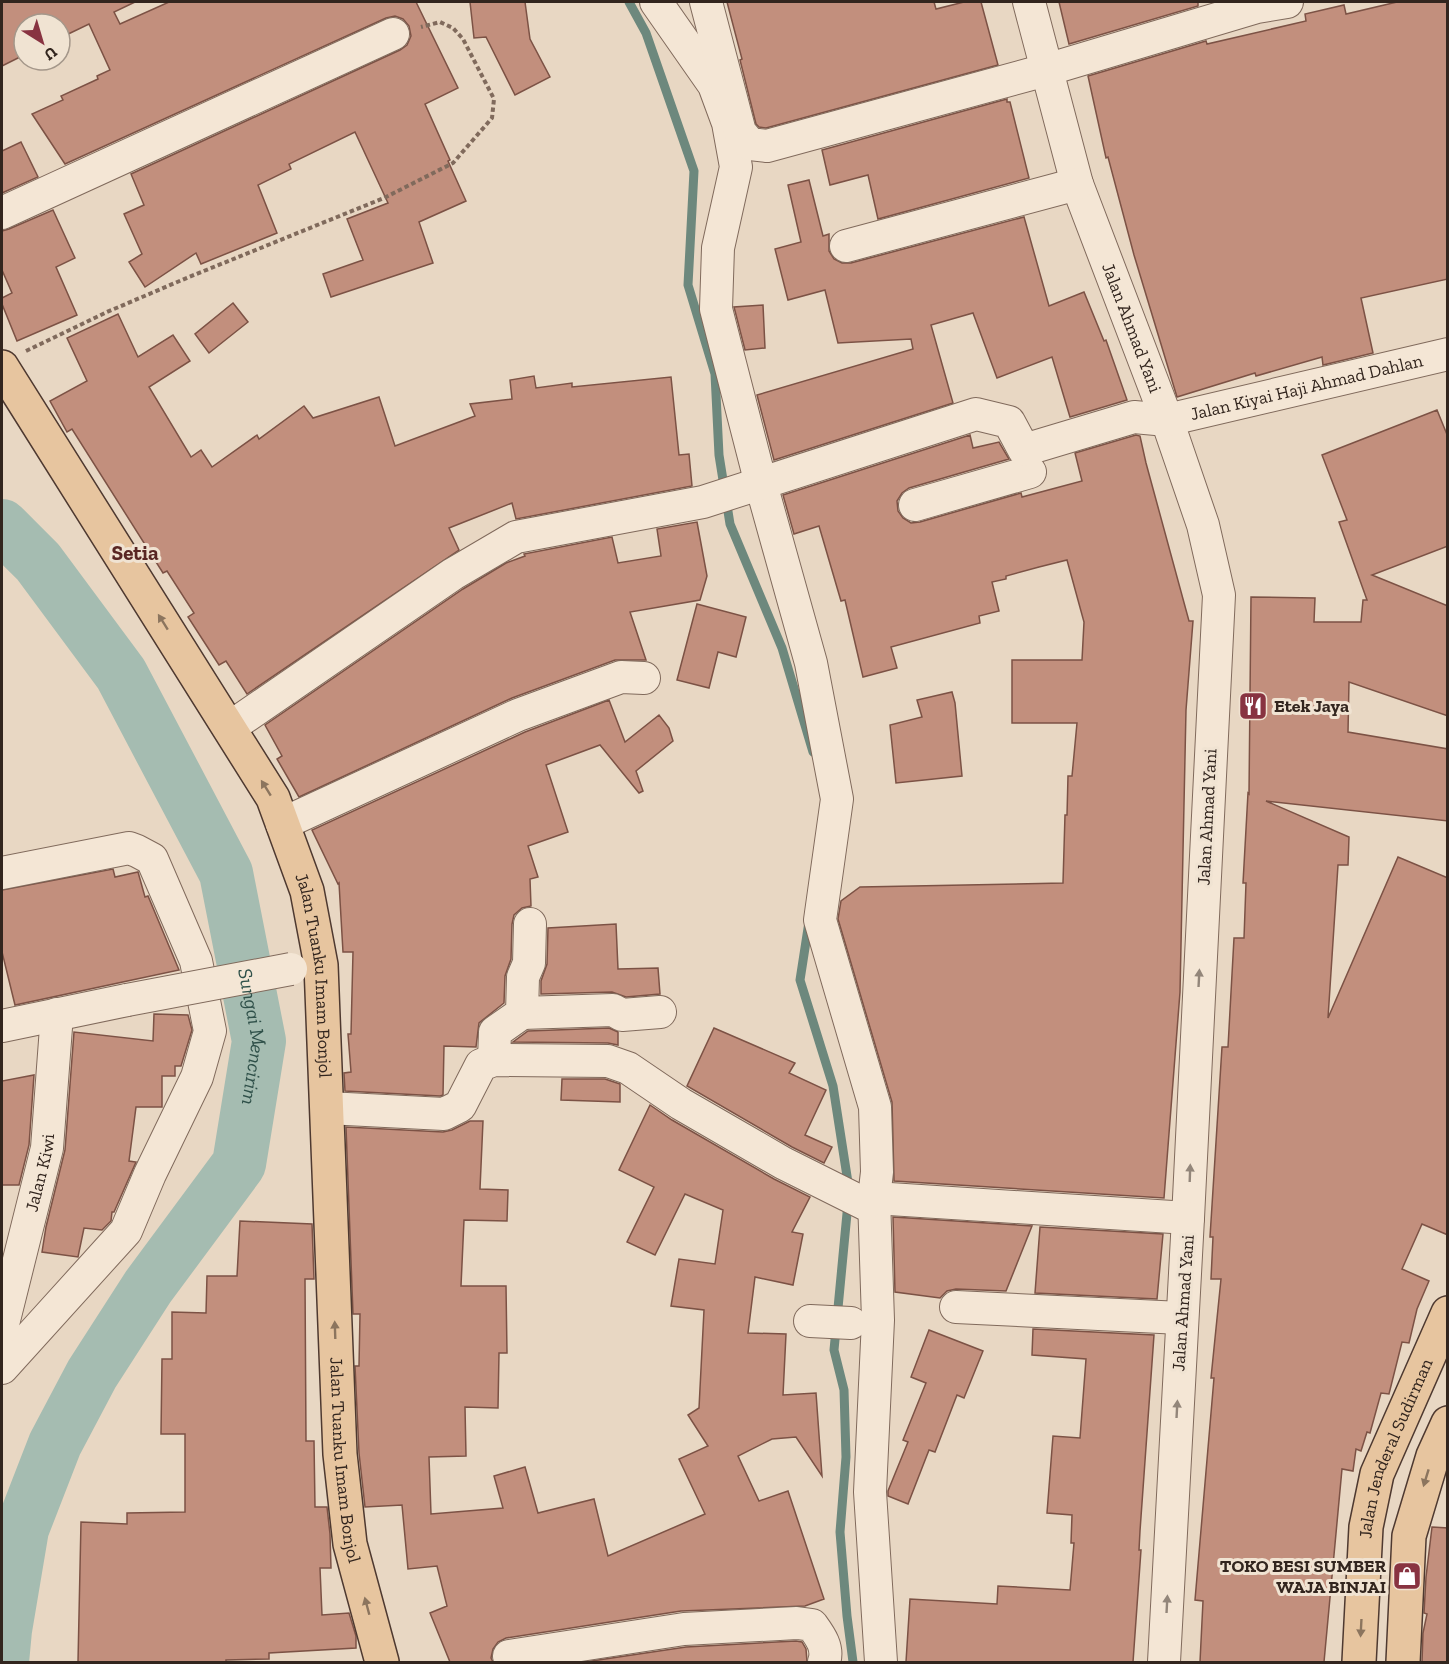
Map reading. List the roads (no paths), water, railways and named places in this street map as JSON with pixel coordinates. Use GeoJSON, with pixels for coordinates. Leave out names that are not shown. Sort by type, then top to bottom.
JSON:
{"type":"FeatureCollection","features":[{"type":"Feature","properties":{"kind":"main road","name":"Jalan Tuanku Imam Bonjol"},"geometry":{"type":"LineString","coordinates":[[12,360],[229,728],[273,798],[308,891],[306,967],[327,1108],[340,1454],[350,1545],[382,1662]]}},
{"type":"Feature","properties":{"kind":"main road","name":"Jalan Jenderal Sudirman"},"geometry":{"type":"LineString","coordinates":[[1359,1662],[1366,1527],[1377,1474],[1448,1312]]}},
{"type":"Feature","properties":{"kind":"main road","name":"Jalan Jenderal Sudirman"},"geometry":{"type":"LineString","coordinates":[[1404,1662],[1408,1536],[1433,1456],[1448,1423]]}},
{"type":"Feature","properties":{"kind":"street"},"geometry":{"type":"LineString","coordinates":[[656,2],[714,85],[728,123],[736,167],[718,248],[716,309],[750,487],[811,663],[837,799],[820,920],[875,1107],[877,1172],[869,1201],[878,1320],[870,1492],[881,1662]]}},
{"type":"Feature","properties":{"kind":"street"},"geometry":{"type":"LineString","coordinates":[[706,2],[740,132],[750,144],[767,146],[1046,70],[1256,4],[1287,2]]}},
{"type":"Feature","properties":{"kind":"street","name":"Jalan Ahmad Yani"},"geometry":{"type":"LineString","coordinates":[[1029,2],[1077,183],[1167,420],[1203,525],[1219,595],[1164,1662]]}},
{"type":"Feature","properties":{"kind":"street"},"geometry":{"type":"LineString","coordinates":[[2,213],[393,34]]}},
{"type":"Feature","properties":{"kind":"street"},"geometry":{"type":"LineString","coordinates":[[846,246],[1077,183]]}},
{"type":"Feature","properties":{"kind":"street","name":"Jalan Kiyai Haji Ahmad Dahlan"},"geometry":{"type":"LineString","coordinates":[[915,505],[1037,462],[1134,417],[1167,420],[1448,354]]}},
{"type":"Feature","properties":{"kind":"street"},"geometry":{"type":"LineString","coordinates":[[229,728],[453,574],[516,537],[702,502],[976,414],[1010,422],[1037,462]]}},
{"type":"Feature","properties":{"kind":"street"},"geometry":{"type":"LineString","coordinates":[[282,824],[518,715],[621,677],[644,678]]}},
{"type":"Feature","properties":{"kind":"street"},"geometry":{"type":"LineString","coordinates":[[2,873],[129,848],[152,859],[196,961],[210,1031],[197,1077],[150,1174],[126,1231],[2,1368]]}},
{"type":"Feature","properties":{"kind":"street"},"geometry":{"type":"LineString","coordinates":[[522,1013],[523,977],[529,963],[530,924]]}},
{"type":"Feature","properties":{"kind":"street"},"geometry":{"type":"LineString","coordinates":[[2,1026],[306,967]]}},
{"type":"Feature","properties":{"kind":"street"},"geometry":{"type":"LineString","coordinates":[[494,1060],[495,1032],[522,1013],[613,1010],[622,1015],[660,1012]]}},
{"type":"Feature","properties":{"kind":"street","name":"Jalan Kiwi"},"geometry":{"type":"LineString","coordinates":[[2,1328],[47,1148],[57,1014]]}},
{"type":"Feature","properties":{"kind":"street"},"geometry":{"type":"LineString","coordinates":[[327,1108],[444,1113],[460,1106],[481,1065],[494,1060],[608,1061],[628,1068],[681,1104],[836,1191],[869,1201],[1188,1218]]}},
{"type":"Feature","properties":{"kind":"street"},"geometry":{"type":"LineString","coordinates":[[956,1307],[1182,1318]]}},
{"type":"Feature","properties":{"kind":"street"},"geometry":{"type":"LineString","coordinates":[[810,1321],[851,1323]]}},
{"type":"Feature","properties":{"kind":"street"},"geometry":{"type":"LineString","coordinates":[[509,1656],[684,1629],[797,1623],[812,1625],[823,1639],[826,1658],[824,1662]]}},
{"type":"Feature","properties":{"kind":"waterway"},"geometry":{"type":"LineString","coordinates":[[629,2],[646,33],[694,171],[688,285],[715,374],[719,455],[730,524],[782,648],[813,752]]}},
{"type":"Feature","properties":{"kind":"waterway","name":"Sungai Mencirim"},"geometry":{"type":"LineString","coordinates":[[2,526],[38,562],[121,674],[226,873],[259,1041],[239,1164],[148,1287],[92,1374],[55,1444],[22,1529],[2,1662]]}},
{"type":"Feature","properties":{"kind":"waterway"},"geometry":{"type":"LineString","coordinates":[[809,922],[800,980],[833,1086],[849,1189]]}},
{"type":"Feature","properties":{"kind":"waterway"},"geometry":{"type":"LineString","coordinates":[[848,1203],[834,1350],[844,1390],[846,1457],[840,1532],[853,1662]]}},
{"type":"Feature","properties":{"kind":"place","name":"Etek Jaya"},"geometry":{"type":"Point","coordinates":[1253,706]}},
{"type":"Feature","properties":{"kind":"place","name":"TOKO BESI SUMBER WAJA BINJAI"},"geometry":{"type":"Point","coordinates":[1407,1576]}},
{"type":"Feature","properties":{"kind":"district","name":"Setia"},"geometry":{"type":"Point","coordinates":[135,553]}}]}
